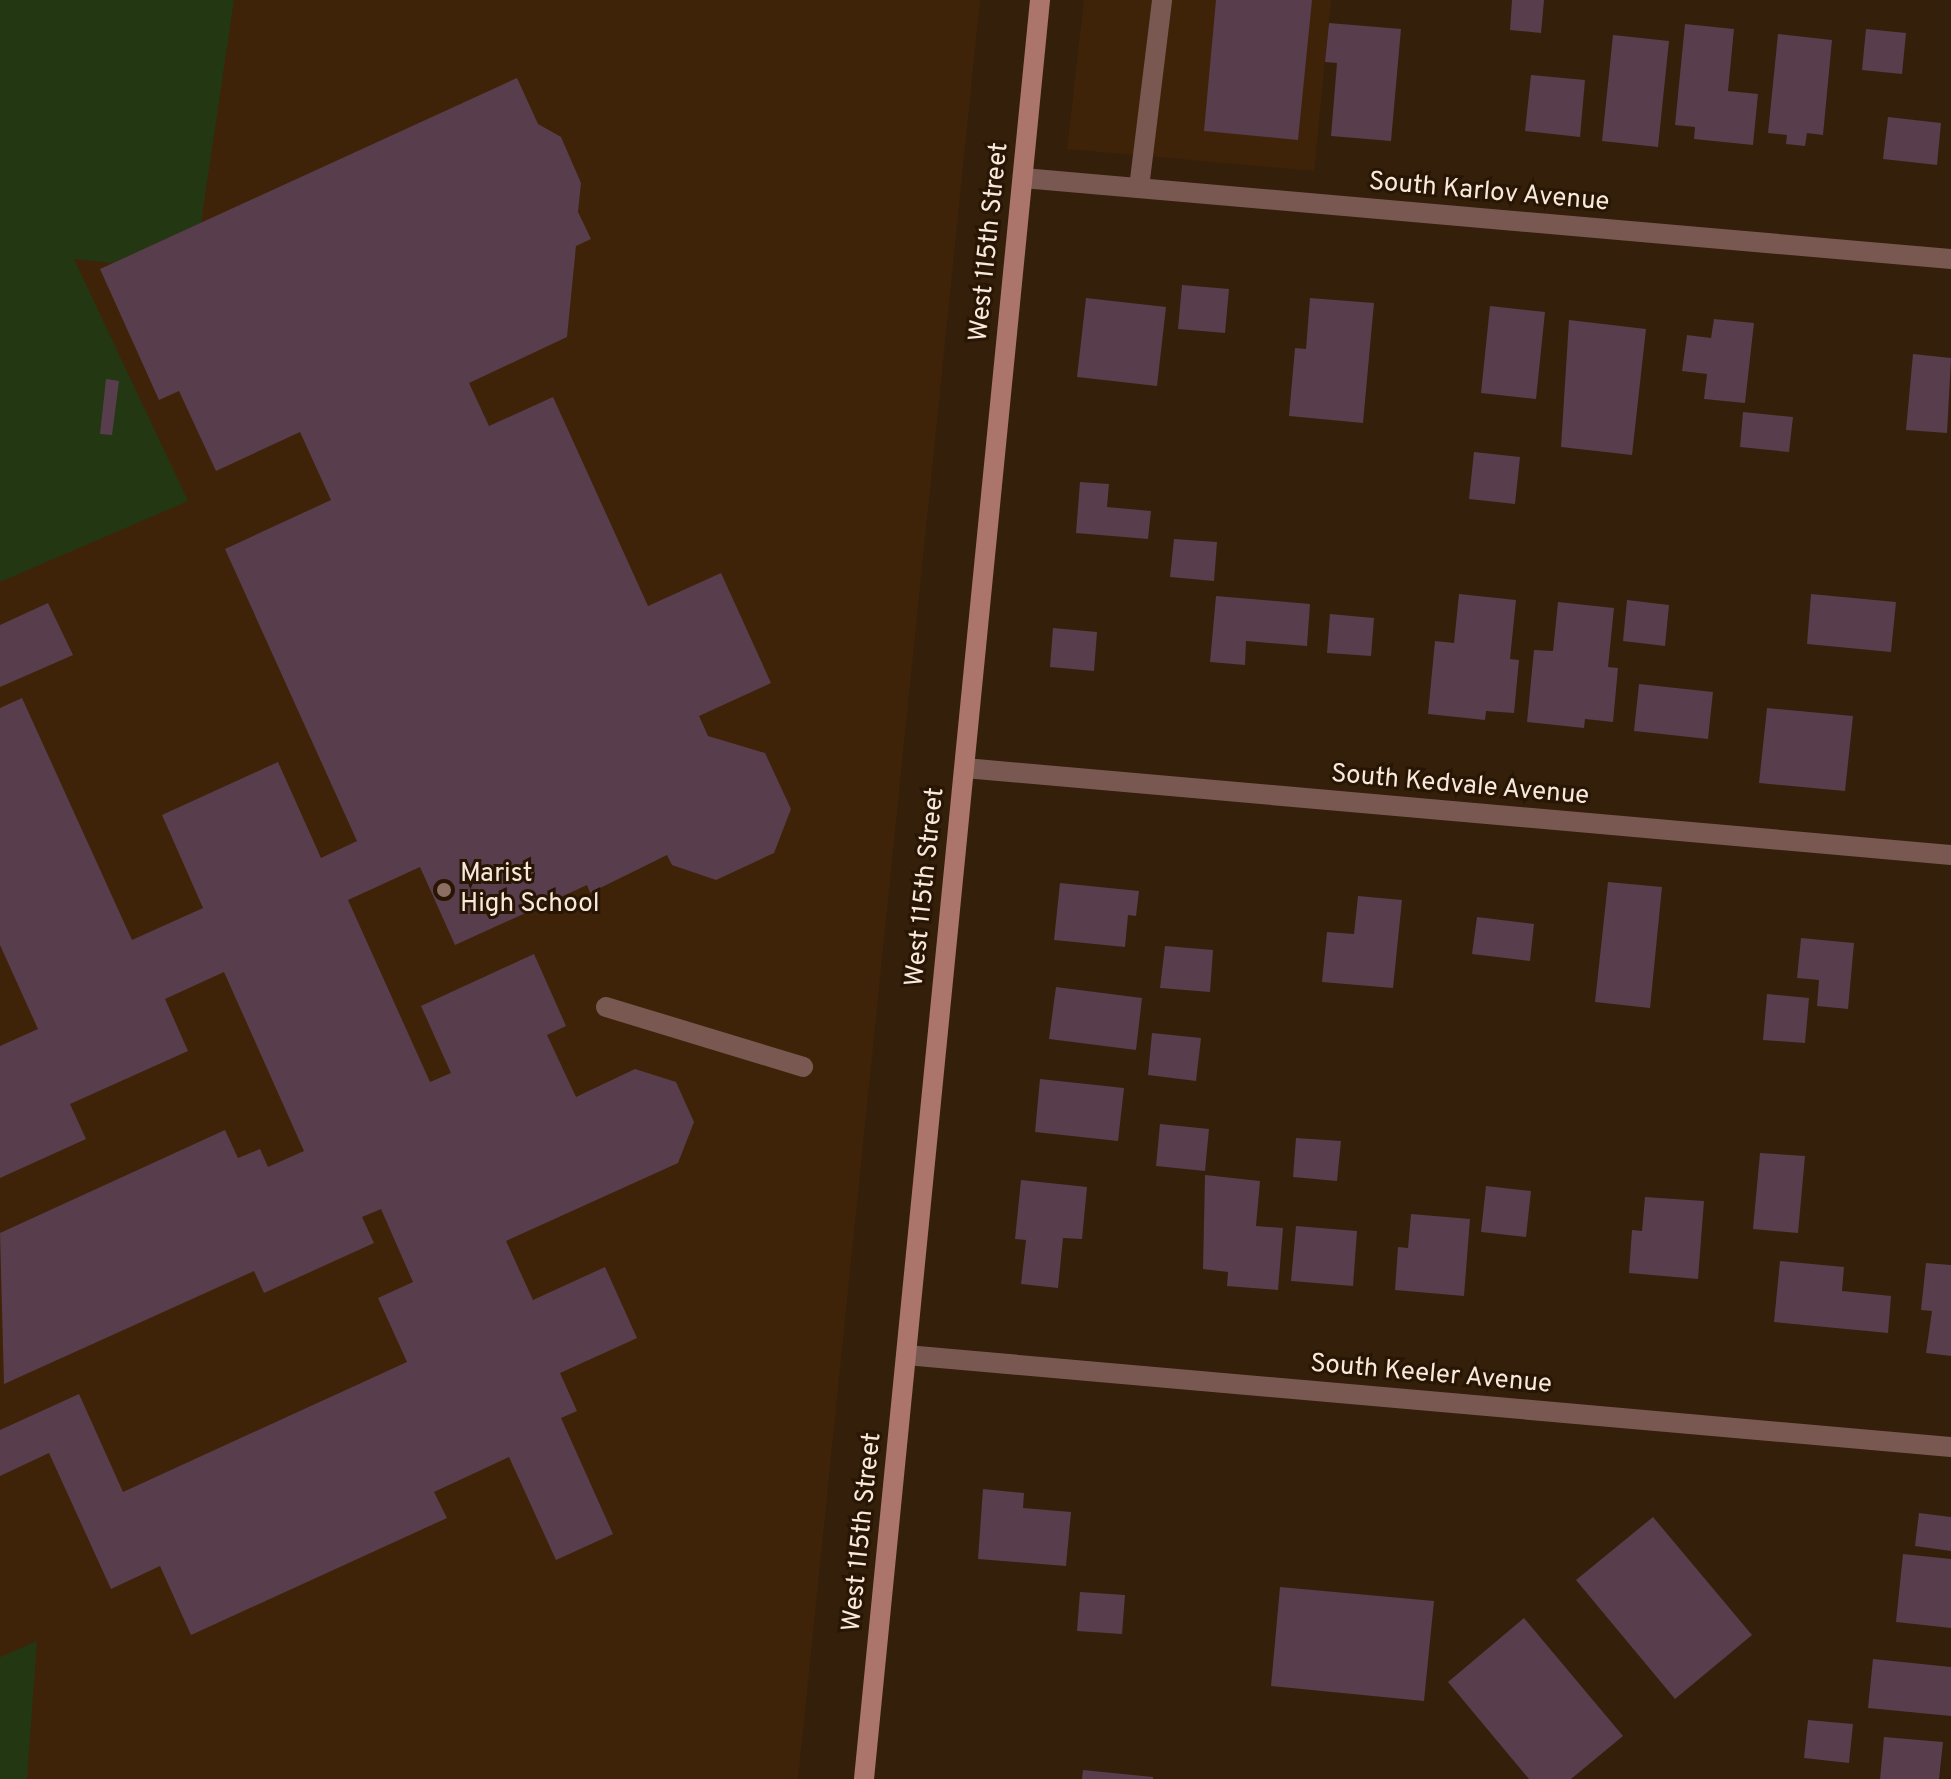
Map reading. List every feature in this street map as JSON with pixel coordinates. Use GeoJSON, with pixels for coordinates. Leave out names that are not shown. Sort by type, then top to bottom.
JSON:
{"type":"FeatureCollection","features":[{"type":"Feature","properties":{"kind":"street","name":"West 115th Street"},"geometry":{"type":"LineString","coordinates":[[864,1779],[1040,0]]}},
{"type":"Feature","properties":{"kind":"street"},"geometry":{"type":"LineString","coordinates":[[1139,188],[1162,0]]}},
{"type":"Feature","properties":{"kind":"street","name":"South Karlov Avenue"},"geometry":{"type":"LineString","coordinates":[[1023,178],[1951,259]]}},
{"type":"Feature","properties":{"kind":"street","name":"South Kedvale Avenue"},"geometry":{"type":"LineString","coordinates":[[965,768],[1951,855]]}},
{"type":"Feature","properties":{"kind":"street"},"geometry":{"type":"LineString","coordinates":[[606,1007],[803,1067]]}},
{"type":"Feature","properties":{"kind":"street","name":"South Keeler Avenue"},"geometry":{"type":"LineString","coordinates":[[906,1355],[1951,1447]]}},
{"type":"Feature","properties":{"kind":"shaded area","name":"Marist High School"},"geometry":{"type":"Polygon","coordinates":[[[0,0],[980,0],[798,1779],[0,1779],[0,0]]]}},
{"type":"Feature","properties":{"kind":"shaded area"},"geometry":{"type":"Polygon","coordinates":[[[1084,0],[1331,0],[1314,171],[1067,149],[1084,0]]]}},
{"type":"Feature","properties":{"kind":"green space"},"geometry":{"type":"Polygon","coordinates":[[[0,0],[234,0],[201,223],[113,263],[74,259],[188,501],[0,582],[0,0]]]}},
{"type":"Feature","properties":{"kind":"green space"},"geometry":{"type":"Polygon","coordinates":[[[37,1641],[27,1779],[0,1779],[0,1657],[37,1641]]]}},
{"type":"Feature","properties":{"kind":"building"},"geometry":{"type":"Polygon","coordinates":[[[1216,0],[1312,0],[1298,140],[1204,131],[1216,0]]]}},
{"type":"Feature","properties":{"kind":"building"},"geometry":{"type":"Polygon","coordinates":[[[1512,0],[1544,0],[1541,33],[1510,30],[1512,0]]]}},
{"type":"Feature","properties":{"kind":"building"},"geometry":{"type":"Polygon","coordinates":[[[1329,23],[1401,29],[1391,141],[1331,136],[1337,63],[1325,62],[1329,23]]]}},
{"type":"Feature","properties":{"kind":"building"},"geometry":{"type":"Polygon","coordinates":[[[1685,24],[1734,29],[1728,91],[1758,94],[1753,145],[1694,139],[1695,127],[1675,125],[1685,24]]]}},
{"type":"Feature","properties":{"kind":"building"},"geometry":{"type":"Polygon","coordinates":[[[1866,29],[1906,33],[1902,74],[1862,70],[1866,29]]]}},
{"type":"Feature","properties":{"kind":"building"},"geometry":{"type":"Polygon","coordinates":[[[1778,34],[1832,40],[1823,135],[1807,133],[1805,146],[1786,144],[1787,135],[1768,133],[1778,34]]]}},
{"type":"Feature","properties":{"kind":"building"},"geometry":{"type":"Polygon","coordinates":[[[1613,35],[1669,41],[1658,147],[1602,141],[1613,35]]]}},
{"type":"Feature","properties":{"kind":"building"},"geometry":{"type":"Polygon","coordinates":[[[1531,75],[1585,80],[1580,137],[1525,131],[1531,75]]]}},
{"type":"Feature","properties":{"kind":"building","name":"Marist High School"},"geometry":{"type":"Polygon","coordinates":[[[517,78],[538,124],[561,137],[581,183],[578,212],[591,239],[576,246],[567,337],[469,383],[489,426],[553,397],[648,606],[721,573],[771,683],[699,716],[708,736],[765,753],[791,809],[774,853],[716,880],[672,865],[667,855],[590,893],[587,885],[455,945],[420,867],[348,900],[430,1082],[451,1073],[421,1006],[534,954],[566,1026],[547,1035],[576,1097],[635,1069],[676,1082],[694,1122],[678,1163],[506,1241],[533,1300],[605,1267],[637,1338],[560,1373],[577,1411],[561,1418],[613,1534],[556,1560],[509,1457],[434,1492],[447,1518],[191,1635],[160,1566],[111,1589],[49,1453],[0,1476],[0,1430],[79,1394],[123,1492],[407,1362],[378,1298],[413,1282],[381,1209],[362,1217],[374,1243],[264,1293],[254,1271],[4,1384],[0,1233],[225,1130],[238,1158],[260,1149],[268,1167],[304,1151],[224,972],[165,999],[188,1051],[70,1104],[86,1139],[0,1178],[0,1046],[38,1029],[0,945],[0,708],[22,698],[132,940],[203,908],[162,815],[278,762],[321,858],[357,841],[225,549],[331,500],[300,432],[216,471],[179,391],[159,400],[100,269],[517,78]]]}},
{"type":"Feature","properties":{"kind":"building"},"geometry":{"type":"Polygon","coordinates":[[[1888,117],[1941,123],[1937,165],[1883,159],[1888,117]]]}},
{"type":"Feature","properties":{"kind":"building"},"geometry":{"type":"Polygon","coordinates":[[[1182,285],[1229,289],[1225,333],[1178,329],[1182,285]]]}},
{"type":"Feature","properties":{"kind":"building"},"geometry":{"type":"Polygon","coordinates":[[[1086,298],[1166,307],[1157,386],[1077,377],[1086,298]]]}},
{"type":"Feature","properties":{"kind":"building"},"geometry":{"type":"Polygon","coordinates":[[[1310,298],[1374,303],[1363,423],[1289,416],[1295,348],[1306,349],[1310,298]]]}},
{"type":"Feature","properties":{"kind":"building"},"geometry":{"type":"Polygon","coordinates":[[[1490,306],[1545,312],[1536,399],[1481,393],[1490,306]]]}},
{"type":"Feature","properties":{"kind":"building"},"geometry":{"type":"Polygon","coordinates":[[[1714,319],[1754,323],[1745,403],[1704,399],[1707,374],[1682,371],[1687,335],[1711,338],[1714,319]]]}},
{"type":"Feature","properties":{"kind":"building"},"geometry":{"type":"Polygon","coordinates":[[[1569,320],[1646,329],[1632,455],[1561,447],[1569,320]]]}},
{"type":"Feature","properties":{"kind":"building"},"geometry":{"type":"Polygon","coordinates":[[[1913,354],[1951,358],[1947,433],[1906,430],[1913,354]]]}},
{"type":"Feature","properties":{"kind":"building"},"geometry":{"type":"Polygon","coordinates":[[[106,379],[119,381],[112,435],[100,434],[106,379]]]}},
{"type":"Feature","properties":{"kind":"building"},"geometry":{"type":"Polygon","coordinates":[[[1743,412],[1793,417],[1789,452],[1740,447],[1743,412]]]}},
{"type":"Feature","properties":{"kind":"building"},"geometry":{"type":"Polygon","coordinates":[[[1474,452],[1520,457],[1515,504],[1469,499],[1474,452]]]}},
{"type":"Feature","properties":{"kind":"building"},"geometry":{"type":"Polygon","coordinates":[[[1080,482],[1109,484],[1107,507],[1151,511],[1148,539],[1076,533],[1080,482]]]}},
{"type":"Feature","properties":{"kind":"building"},"geometry":{"type":"Polygon","coordinates":[[[1174,539],[1217,542],[1214,581],[1170,577],[1174,539]]]}},
{"type":"Feature","properties":{"kind":"building"},"geometry":{"type":"Polygon","coordinates":[[[1459,594],[1516,600],[1510,659],[1519,660],[1514,713],[1486,711],[1485,720],[1428,714],[1435,641],[1454,643],[1459,594]]]}},
{"type":"Feature","properties":{"kind":"building"},"geometry":{"type":"Polygon","coordinates":[[[1811,594],[1896,602],[1891,652],[1807,644],[1811,594]]]}},
{"type":"Feature","properties":{"kind":"building"},"geometry":{"type":"Polygon","coordinates":[[[1216,596],[1310,604],[1307,646],[1246,641],[1245,665],[1210,662],[1216,596]]]}},
{"type":"Feature","properties":{"kind":"building"},"geometry":{"type":"Polygon","coordinates":[[[1627,600],[1669,605],[1665,646],[1623,641],[1627,600]]]}},
{"type":"Feature","properties":{"kind":"building"},"geometry":{"type":"Polygon","coordinates":[[[1558,602],[1614,608],[1608,667],[1618,668],[1613,722],[1585,719],[1584,728],[1527,722],[1534,650],[1553,651],[1558,602]]]}},
{"type":"Feature","properties":{"kind":"building"},"geometry":{"type":"Polygon","coordinates":[[[48,603],[73,655],[0,687],[0,625],[48,603]]]}},
{"type":"Feature","properties":{"kind":"building"},"geometry":{"type":"Polygon","coordinates":[[[1330,614],[1374,618],[1371,656],[1327,653],[1330,614]]]}},
{"type":"Feature","properties":{"kind":"building"},"geometry":{"type":"Polygon","coordinates":[[[1053,628],[1097,632],[1094,671],[1050,667],[1053,628]]]}},
{"type":"Feature","properties":{"kind":"building"},"geometry":{"type":"Polygon","coordinates":[[[1639,684],[1713,692],[1708,739],[1634,731],[1639,684]]]}},
{"type":"Feature","properties":{"kind":"building"},"geometry":{"type":"Polygon","coordinates":[[[1767,708],[1853,716],[1845,791],[1759,783],[1767,708]]]}},
{"type":"Feature","properties":{"kind":"building"},"geometry":{"type":"Polygon","coordinates":[[[1608,882],[1662,887],[1650,1008],[1595,1002],[1608,882]]]}},
{"type":"Feature","properties":{"kind":"building"},"geometry":{"type":"Polygon","coordinates":[[[1060,883],[1139,891],[1136,916],[1128,915],[1125,947],[1054,940],[1060,883]]]}},
{"type":"Feature","properties":{"kind":"building"},"geometry":{"type":"Polygon","coordinates":[[[1358,896],[1402,900],[1393,988],[1322,982],[1327,932],[1354,934],[1358,896]]]}},
{"type":"Feature","properties":{"kind":"building"},"geometry":{"type":"Polygon","coordinates":[[[1477,917],[1534,924],[1530,961],[1472,954],[1477,917]]]}},
{"type":"Feature","properties":{"kind":"building"},"geometry":{"type":"Polygon","coordinates":[[[1801,938],[1854,943],[1848,1009],[1817,1006],[1819,980],[1797,978],[1801,938]]]}},
{"type":"Feature","properties":{"kind":"building"},"geometry":{"type":"Polygon","coordinates":[[[1165,946],[1213,950],[1210,992],[1160,988],[1165,946]]]}},
{"type":"Feature","properties":{"kind":"building"},"geometry":{"type":"Polygon","coordinates":[[[1056,987],[1142,998],[1136,1050],[1049,1039],[1056,987]]]}},
{"type":"Feature","properties":{"kind":"building"},"geometry":{"type":"Polygon","coordinates":[[[1767,994],[1809,998],[1805,1043],[1763,1040],[1767,994]]]}},
{"type":"Feature","properties":{"kind":"building"},"geometry":{"type":"Polygon","coordinates":[[[1152,1033],[1201,1038],[1196,1081],[1148,1075],[1152,1033]]]}},
{"type":"Feature","properties":{"kind":"building"},"geometry":{"type":"Polygon","coordinates":[[[1040,1079],[1124,1088],[1118,1141],[1035,1132],[1040,1079]]]}},
{"type":"Feature","properties":{"kind":"building"},"geometry":{"type":"Polygon","coordinates":[[[1160,1124],[1209,1129],[1205,1171],[1156,1166],[1160,1124]]]}},
{"type":"Feature","properties":{"kind":"building"},"geometry":{"type":"Polygon","coordinates":[[[1296,1138],[1341,1141],[1337,1181],[1293,1177],[1296,1138]]]}},
{"type":"Feature","properties":{"kind":"building"},"geometry":{"type":"Polygon","coordinates":[[[1760,1153],[1805,1156],[1798,1233],[1753,1229],[1760,1153]]]}},
{"type":"Feature","properties":{"kind":"building"},"geometry":{"type":"Polygon","coordinates":[[[1205,1175],[1260,1181],[1256,1226],[1283,1228],[1278,1290],[1227,1286],[1228,1272],[1203,1269],[1205,1175]]]}},
{"type":"Feature","properties":{"kind":"building"},"geometry":{"type":"Polygon","coordinates":[[[1021,1180],[1087,1187],[1082,1239],[1063,1238],[1058,1288],[1021,1284],[1026,1240],[1015,1239],[1021,1180]]]}},
{"type":"Feature","properties":{"kind":"building"},"geometry":{"type":"Polygon","coordinates":[[[1486,1186],[1531,1191],[1526,1237],[1481,1232],[1486,1186]]]}},
{"type":"Feature","properties":{"kind":"building"},"geometry":{"type":"Polygon","coordinates":[[[1645,1197],[1704,1201],[1698,1279],[1629,1273],[1632,1230],[1642,1231],[1645,1197]]]}},
{"type":"Feature","properties":{"kind":"building"},"geometry":{"type":"Polygon","coordinates":[[[1411,1214],[1470,1219],[1464,1296],[1395,1290],[1398,1247],[1408,1248],[1411,1214]]]}},
{"type":"Feature","properties":{"kind":"building"},"geometry":{"type":"Polygon","coordinates":[[[1296,1226],[1357,1231],[1353,1286],[1291,1281],[1296,1226]]]}},
{"type":"Feature","properties":{"kind":"building"},"geometry":{"type":"Polygon","coordinates":[[[1780,1261],[1844,1267],[1842,1291],[1891,1296],[1888,1333],[1774,1322],[1780,1261]]]}},
{"type":"Feature","properties":{"kind":"building"},"geometry":{"type":"Polygon","coordinates":[[[1926,1263],[1951,1265],[1951,1356],[1926,1353],[1932,1311],[1921,1310],[1926,1263]]]}},
{"type":"Feature","properties":{"kind":"building"},"geometry":{"type":"Polygon","coordinates":[[[983,1489],[1024,1493],[1023,1508],[1071,1512],[1066,1566],[978,1559],[983,1489]]]}},
{"type":"Feature","properties":{"kind":"building"},"geometry":{"type":"Polygon","coordinates":[[[1919,1513],[1951,1517],[1951,1551],[1915,1546],[1919,1513]]]}},
{"type":"Feature","properties":{"kind":"building"},"geometry":{"type":"Polygon","coordinates":[[[1653,1517],[1752,1635],[1675,1699],[1576,1580],[1653,1517]]]}},
{"type":"Feature","properties":{"kind":"building"},"geometry":{"type":"Polygon","coordinates":[[[1903,1554],[1951,1559],[1951,1628],[1896,1622],[1903,1554]]]}},
{"type":"Feature","properties":{"kind":"building"},"geometry":{"type":"Polygon","coordinates":[[[1280,1587],[1434,1601],[1424,1701],[1271,1686],[1280,1587]]]}},
{"type":"Feature","properties":{"kind":"building"},"geometry":{"type":"Polygon","coordinates":[[[1080,1592],[1125,1595],[1122,1634],[1077,1631],[1080,1592]]]}},
{"type":"Feature","properties":{"kind":"building"},"geometry":{"type":"Polygon","coordinates":[[[1524,1618],[1623,1736],[1571,1779],[1529,1779],[1448,1682],[1524,1618]]]}},
{"type":"Feature","properties":{"kind":"building"},"geometry":{"type":"Polygon","coordinates":[[[1873,1659],[1951,1667],[1951,1716],[1868,1708],[1873,1659]]]}},
{"type":"Feature","properties":{"kind":"building"},"geometry":{"type":"Polygon","coordinates":[[[1808,1720],[1853,1724],[1849,1763],[1804,1758],[1808,1720]]]}},
{"type":"Feature","properties":{"kind":"building"},"geometry":{"type":"Polygon","coordinates":[[[1884,1737],[1943,1742],[1939,1779],[1880,1779],[1884,1737]]]}},
{"type":"Feature","properties":{"kind":"building"},"geometry":{"type":"Polygon","coordinates":[[[1083,1770],[1153,1777],[1153,1779],[1082,1779],[1083,1770]]]}},
{"type":"Feature","properties":{"kind":"place","name":"Marist High School"},"geometry":{"type":"Point","coordinates":[444,890]}}]}
